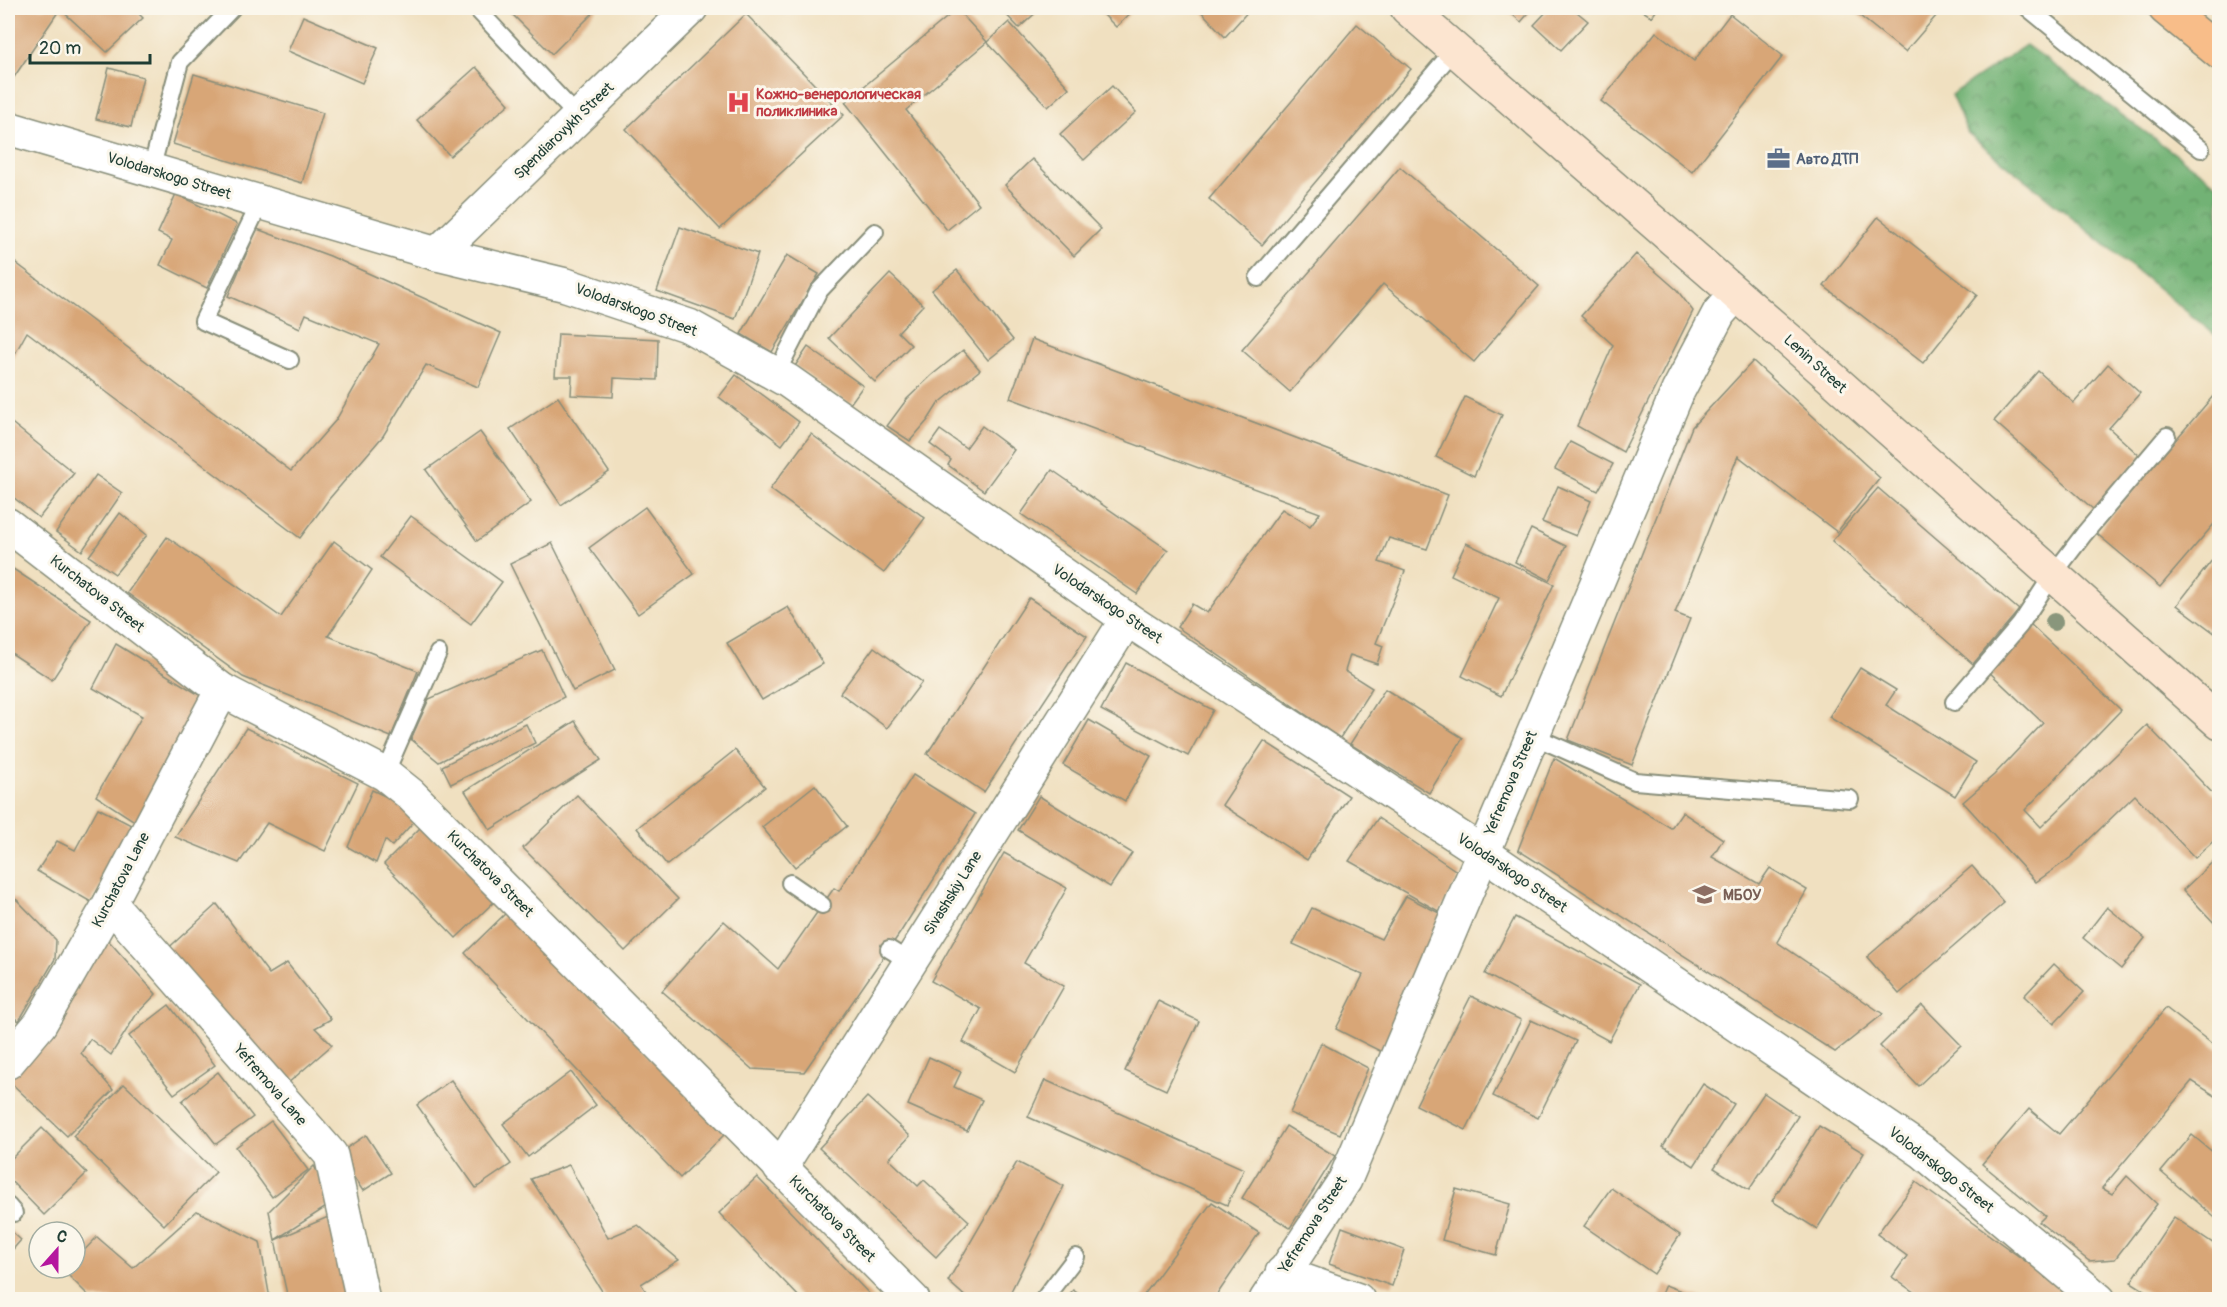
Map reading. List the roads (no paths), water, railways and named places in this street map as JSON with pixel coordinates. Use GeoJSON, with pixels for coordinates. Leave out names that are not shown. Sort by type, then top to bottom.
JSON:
{"type":"FeatureCollection","features":[{"type":"Feature","properties":{"kind":"main road","name":"Lenin Street"},"geometry":{"type":"LineString","coordinates":[[1407,8],[1798,348],[2220,723]]}},
{"type":"Feature","properties":{"kind":"main road"},"geometry":{"type":"LineString","coordinates":[[2166,8],[2220,53]]}},
{"type":"Feature","properties":{"kind":"street","name":"Spendiarovykh Street"},"geometry":{"type":"LineString","coordinates":[[437,254],[691,8]]}},
{"type":"Feature","properties":{"kind":"street","name":"Volodarskogo Street"},"geometry":{"type":"LineString","coordinates":[[8,128],[437,254],[566,285],[688,326],[776,374],[1127,619],[1482,852],[1922,1151],[2099,1299]]}},
{"type":"Feature","properties":{"kind":"street","name":"Yefremova Street"},"geometry":{"type":"LineString","coordinates":[[1274,1286],[1345,1180],[1677,391],[1719,314],[1735,295]]}},
{"type":"Feature","properties":{"kind":"street","name":"Kurchatova Street"},"geometry":{"type":"LineString","coordinates":[[8,525],[222,690],[385,774],[410,794],[912,1299]]}},
{"type":"Feature","properties":{"kind":"street","name":"Sivashskiy Lane"},"geometry":{"type":"LineString","coordinates":[[780,1168],[899,955],[1127,619]]}},
{"type":"Feature","properties":{"kind":"street","name":"Kurchatova Lane"},"geometry":{"type":"LineString","coordinates":[[8,1062],[40,1024],[110,903],[222,690]]}},
{"type":"Feature","properties":{"kind":"street","name":"Yefremova Lane"},"geometry":{"type":"LineString","coordinates":[[110,903],[331,1155],[363,1299]]}},
{"type":"Feature","properties":{"kind":"street"},"geometry":{"type":"LineString","coordinates":[[1274,1286],[1358,1299]]}},
{"type":"Feature","properties":{"kind":"lane"},"geometry":{"type":"LineString","coordinates":[[151,170],[180,62],[232,8]]}},
{"type":"Feature","properties":{"kind":"lane"},"geometry":{"type":"LineString","coordinates":[[476,8],[578,117]]}},
{"type":"Feature","properties":{"kind":"lane"},"geometry":{"type":"LineString","coordinates":[[2028,8],[2201,149]]}},
{"type":"Feature","properties":{"kind":"lane"},"geometry":{"type":"LineString","coordinates":[[1258,278],[1455,49]]}},
{"type":"Feature","properties":{"kind":"lane"},"geometry":{"type":"LineString","coordinates":[[260,203],[203,321],[290,360]]}},
{"type":"Feature","properties":{"kind":"lane"},"geometry":{"type":"LineString","coordinates":[[776,374],[818,292],[874,232]]}},
{"type":"Feature","properties":{"kind":"lane"},"geometry":{"type":"LineString","coordinates":[[1954,702],[2020,624],[2084,534],[2167,436]]}},
{"type":"Feature","properties":{"kind":"lane"},"geometry":{"type":"LineString","coordinates":[[385,774],[438,653]]}},
{"type":"Feature","properties":{"kind":"lane"},"geometry":{"type":"LineString","coordinates":[[1532,735],[1635,781],[1850,799]]}},
{"type":"Feature","properties":{"kind":"lane"},"geometry":{"type":"LineString","coordinates":[[790,883],[822,905]]}},
{"type":"Feature","properties":{"kind":"lane"},"geometry":{"type":"LineString","coordinates":[[1043,1299],[1076,1257]]}},
{"type":"Feature","properties":{"kind":"place","name":"Кожно-венерологическая поликлиника"},"geometry":{"type":"Point","coordinates":[738,103]}},
{"type":"Feature","properties":{"kind":"place","name":"Авто ДТП"},"geometry":{"type":"Point","coordinates":[1778,159]}},
{"type":"Feature","properties":{"kind":"place","name":"МБОУ"},"geometry":{"type":"Point","coordinates":[1705,895]}}]}
